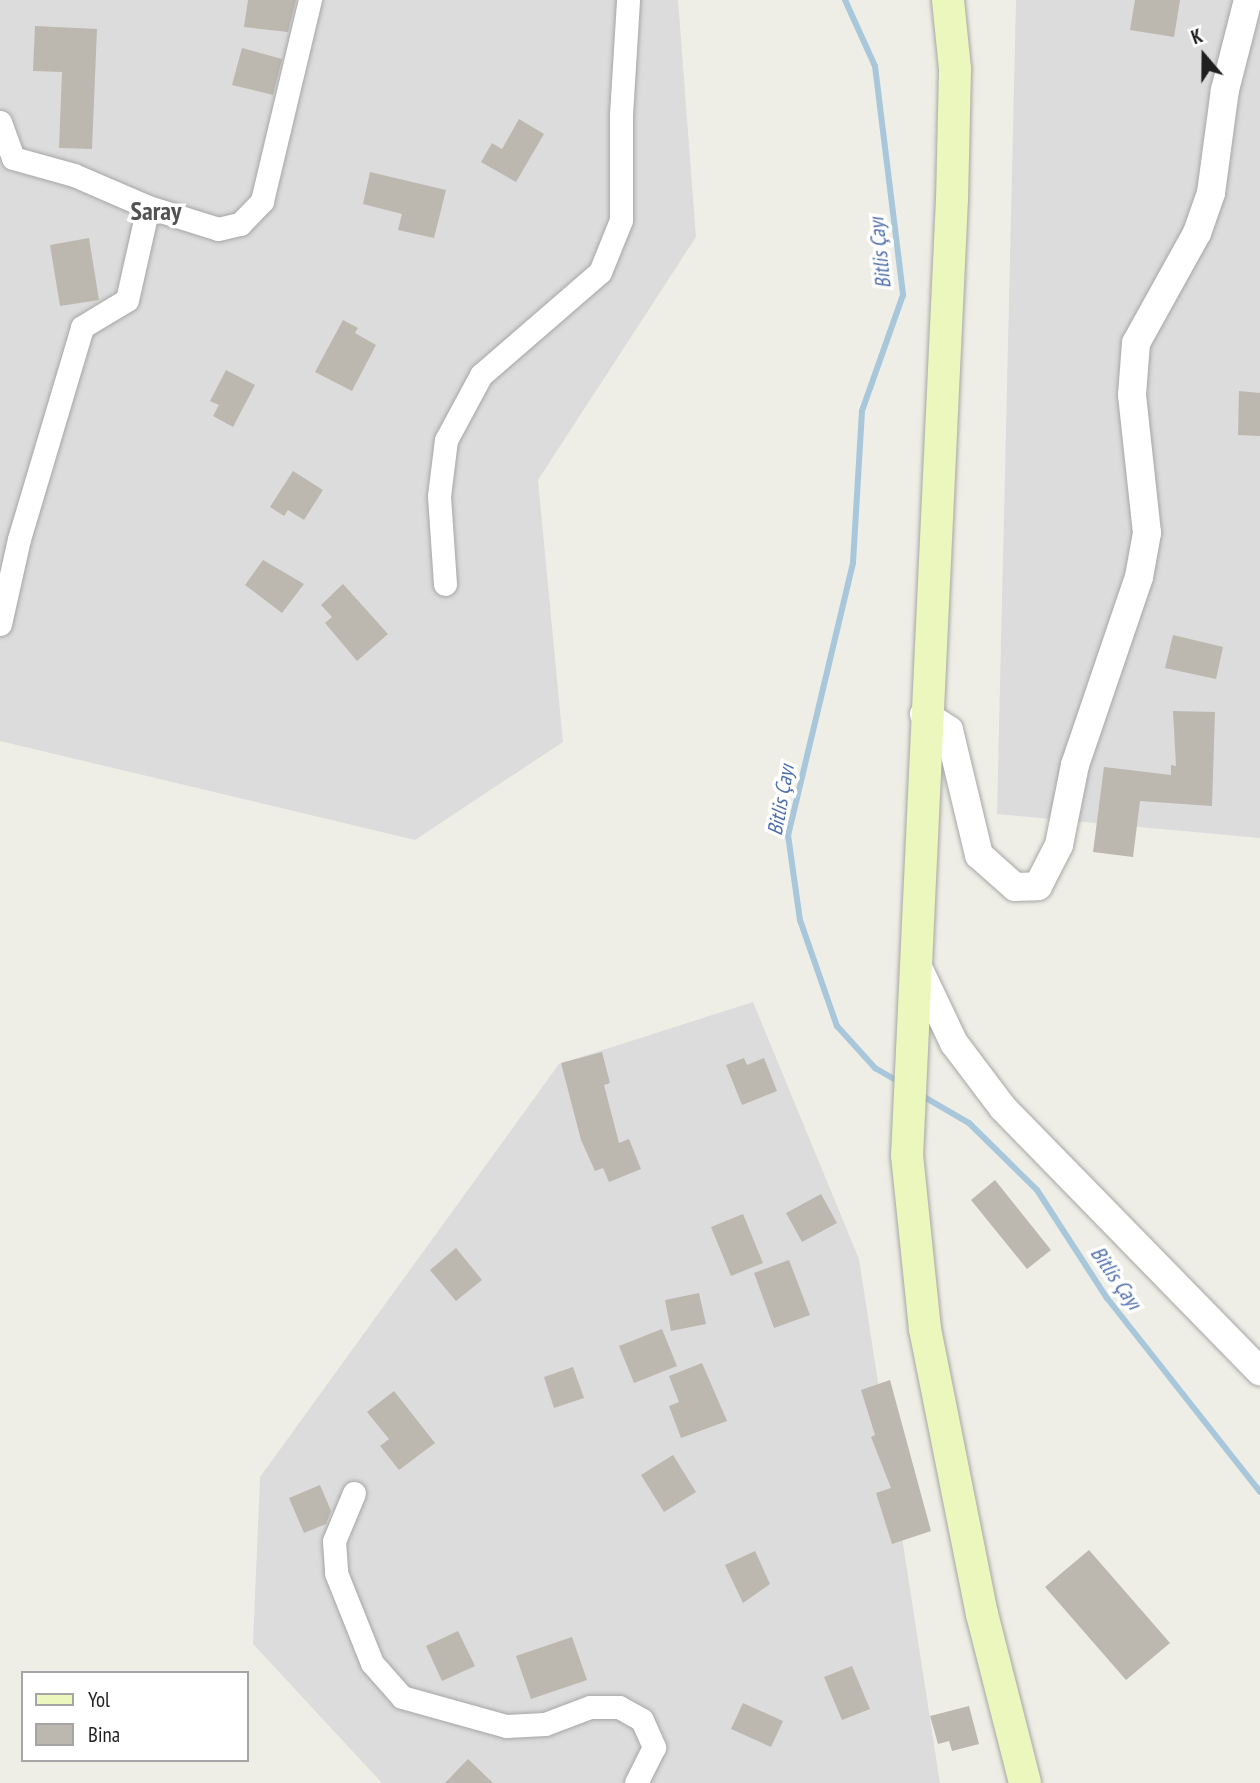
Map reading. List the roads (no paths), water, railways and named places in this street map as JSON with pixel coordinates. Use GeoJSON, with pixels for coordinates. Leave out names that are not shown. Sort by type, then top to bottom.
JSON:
{"type":"FeatureCollection","features":[{"type":"Feature","properties":{"kind":"main road"},"geometry":{"type":"LineString","coordinates":[[948,0],[955,69],[952,200],[924,714],[907,1155],[925,1329],[982,1614],[1025,1783]]}},
{"type":"Feature","properties":{"kind":"street"},"geometry":{"type":"LineString","coordinates":[[0,122],[13,158],[74,175],[148,207],[218,229],[240,224],[262,201],[310,0]]}},
{"type":"Feature","properties":{"kind":"street"},"geometry":{"type":"LineString","coordinates":[[445,584],[439,496],[446,440],[481,375],[600,272],[621,220],[621,115],[628,0]]}},
{"type":"Feature","properties":{"kind":"street"},"geometry":{"type":"LineString","coordinates":[[924,714],[948,730],[979,855],[1015,887],[1038,886],[1059,845],[1075,765],[1139,577],[1147,533],[1132,395],[1136,343],[1197,233],[1211,194],[1224,90],[1248,0]]}},
{"type":"Feature","properties":{"kind":"street"},"geometry":{"type":"LineString","coordinates":[[0,624],[19,539],[82,327],[127,300],[148,207]]}},
{"type":"Feature","properties":{"kind":"street"},"geometry":{"type":"LineString","coordinates":[[916,963],[954,1043],[1003,1108],[1260,1371]]}},
{"type":"Feature","properties":{"kind":"street"},"geometry":{"type":"LineString","coordinates":[[354,1493],[334,1541],[337,1573],[372,1663],[402,1697],[506,1726],[545,1724],[590,1707],[619,1707],[642,1720],[654,1747],[636,1783]]}},
{"type":"Feature","properties":{"kind":"waterway","name":"Bitlis Çayı"},"geometry":{"type":"LineString","coordinates":[[845,0],[875,66],[903,295],[862,411],[853,563],[788,835],[800,920],[837,1026],[875,1068],[901,1083]]}},
{"type":"Feature","properties":{"kind":"waterway","name":"Bitlis Çayı"},"geometry":{"type":"LineString","coordinates":[[919,1094],[969,1123],[1037,1190],[1107,1298],[1260,1492]]}},
{"type":"Feature","properties":{"kind":"district","name":"Saray"},"geometry":{"type":"Point","coordinates":[156,211]}}]}
